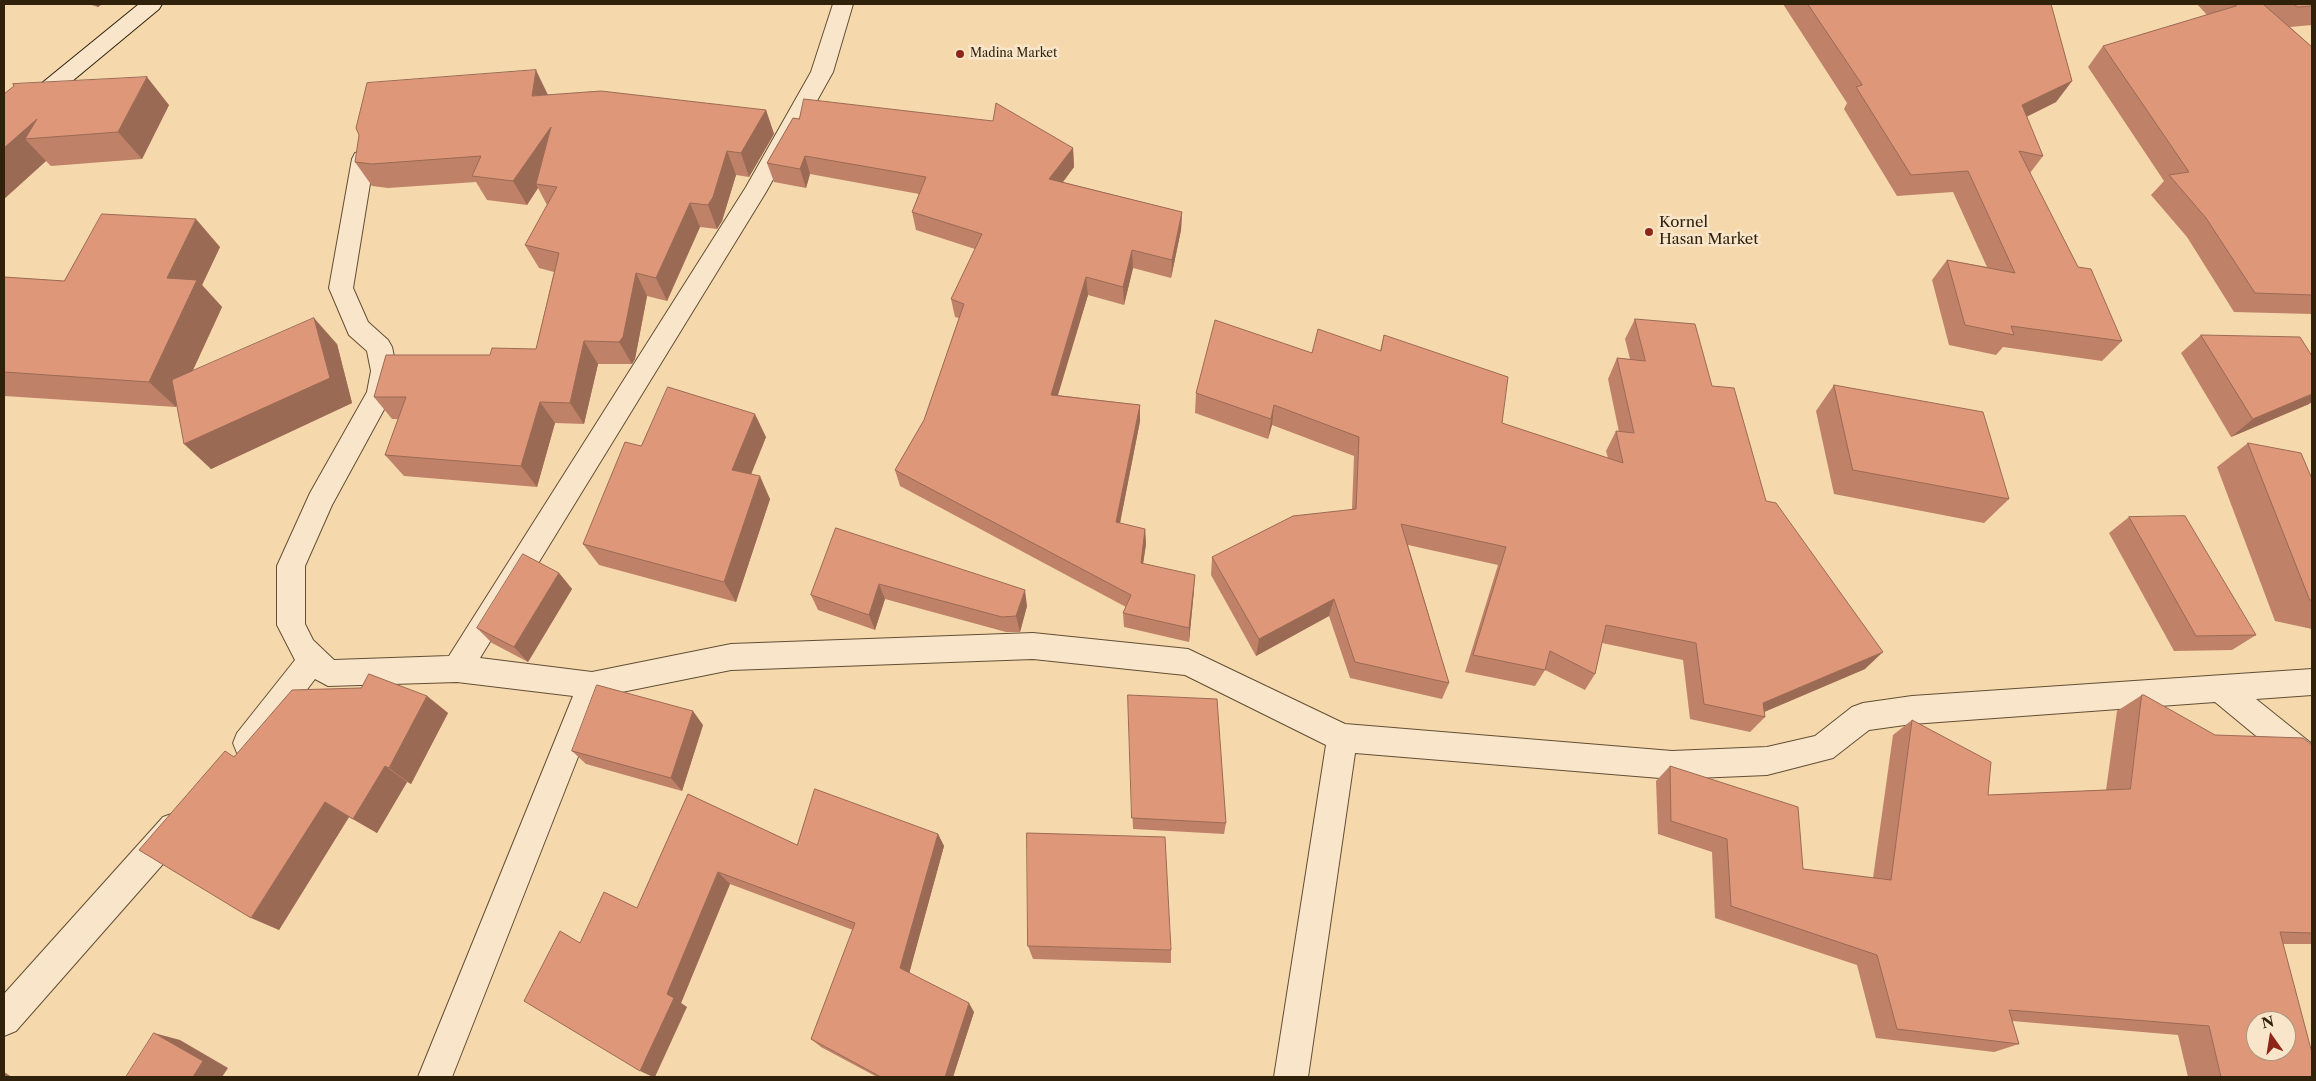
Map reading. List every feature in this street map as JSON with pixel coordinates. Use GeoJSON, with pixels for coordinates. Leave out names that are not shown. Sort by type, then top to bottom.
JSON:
{"type":"FeatureCollection","features":[{"type":"Feature","properties":{"kind":"street"},"geometry":{"type":"LineString","coordinates":[[4,126],[152,4]]}},
{"type":"Feature","properties":{"kind":"street"},"geometry":{"type":"LineString","coordinates":[[457,670],[754,192],[822,72],[843,4]]}},
{"type":"Feature","properties":{"kind":"street"},"geometry":{"type":"LineString","coordinates":[[363,159],[341,288],[358,328],[379,348],[384,371],[380,393],[320,501],[291,566],[291,625],[303,649],[328,673],[457,670],[592,685],[731,656],[1033,646],[1188,662],[1342,738],[1672,765],[1767,761],[1822,748],[1863,717],[1912,710],[2312,682]]}},
{"type":"Feature","properties":{"kind":"street"},"geometry":{"type":"LineString","coordinates":[[233,763],[314,660]]}},
{"type":"Feature","properties":{"kind":"street"},"geometry":{"type":"LineString","coordinates":[[435,1077],[592,685]]}},
{"type":"Feature","properties":{"kind":"street"},"geometry":{"type":"LineString","coordinates":[[2220,688],[2312,763]]}},
{"type":"Feature","properties":{"kind":"street"},"geometry":{"type":"LineString","coordinates":[[1291,1077],[1342,738]]}},
{"type":"Feature","properties":{"kind":"street"},"geometry":{"type":"LineString","coordinates":[[4,1019],[194,807]]}},
{"type":"Feature","properties":{"kind":"building"},"geometry":{"type":"Polygon","coordinates":[[[1808,4],[2051,4],[2072,81],[2022,105],[2043,156],[2019,151],[2078,267],[2091,269],[2122,341],[2011,326],[2014,335],[1965,325],[1947,260],[2015,273],[1968,171],[1911,175],[1856,87],[1862,85],[1808,4]]]}},
{"type":"Feature","properties":{"kind":"building"},"geometry":{"type":"Polygon","coordinates":[[[2234,4],[2263,4],[2312,47],[2312,295],[2255,293],[2206,218],[2169,175],[2189,172],[2103,46],[2236,6],[2234,4]]]}},
{"type":"Feature","properties":{"kind":"building"},"geometry":{"type":"Polygon","coordinates":[[[2294,4],[2312,4],[2312,6],[2298,7],[2294,4]]]}},
{"type":"Feature","properties":{"kind":"building"},"geometry":{"type":"Polygon","coordinates":[[[536,70],[532,96],[601,91],[766,110],[741,153],[727,151],[713,197],[708,205],[690,203],[656,278],[636,273],[623,337],[619,342],[584,341],[570,403],[540,402],[521,466],[385,455],[406,397],[374,397],[386,355],[490,355],[492,348],[536,349],[559,253],[525,245],[557,187],[536,184],[551,127],[513,181],[472,176],[481,156],[372,164],[355,162],[359,135],[356,128],[367,83],[536,70]]]}},
{"type":"Feature","properties":{"kind":"building"},"geometry":{"type":"Polygon","coordinates":[[[147,77],[118,132],[25,139],[37,119],[4,148],[4,94],[14,86],[13,84],[147,77]]]}},
{"type":"Feature","properties":{"kind":"building"},"geometry":{"type":"Polygon","coordinates":[[[804,99],[993,121],[996,103],[1073,148],[1049,179],[1182,212],[1172,260],[1132,250],[1123,287],[1086,277],[1051,395],[1140,405],[1116,522],[1145,529],[1141,563],[1195,575],[1189,628],[1123,613],[1131,595],[895,470],[924,420],[964,304],[951,299],[982,234],[912,212],[926,177],[805,156],[800,169],[767,163],[793,118],[799,119],[804,99]]]}},
{"type":"Feature","properties":{"kind":"building"},"geometry":{"type":"Polygon","coordinates":[[[102,214],[196,219],[167,278],[197,280],[149,382],[4,372],[4,277],[64,281],[102,214]]]}},
{"type":"Feature","properties":{"kind":"building"},"geometry":{"type":"Polygon","coordinates":[[[314,318],[330,378],[184,444],[172,380],[314,318]]]}},
{"type":"Feature","properties":{"kind":"building"},"geometry":{"type":"Polygon","coordinates":[[[1635,319],[1695,324],[1712,386],[1734,388],[1766,501],[1776,503],[1883,652],[1763,703],[1765,717],[1704,704],[1696,643],[1606,625],[1595,674],[1550,651],[1545,670],[1473,655],[1506,547],[1401,524],[1449,683],[1355,662],[1334,599],[1259,639],[1212,557],[1293,516],[1356,509],[1359,437],[1274,405],[1271,419],[1196,393],[1215,320],[1312,353],[1318,329],[1381,351],[1384,335],[1508,377],[1502,423],[1623,463],[1616,431],[1634,433],[1617,358],[1645,361],[1635,319]]]}},
{"type":"Feature","properties":{"kind":"building"},"geometry":{"type":"Polygon","coordinates":[[[2201,335],[2300,337],[2312,356],[2312,394],[2253,419],[2201,335]]]}},
{"type":"Feature","properties":{"kind":"building"},"geometry":{"type":"Polygon","coordinates":[[[1834,385],[1983,412],[2009,499],[1853,470],[1834,385]]]}},
{"type":"Feature","properties":{"kind":"building"},"geometry":{"type":"Polygon","coordinates":[[[668,387],[755,414],[732,470],[760,476],[724,582],[583,544],[625,442],[641,446],[668,387]]]}},
{"type":"Feature","properties":{"kind":"building"},"geometry":{"type":"Polygon","coordinates":[[[2248,443],[2301,453],[2312,479],[2312,600],[2310,600],[2248,443]]]}},
{"type":"Feature","properties":{"kind":"building"},"geometry":{"type":"Polygon","coordinates":[[[2185,516],[2256,635],[2196,636],[2129,517],[2185,516]]]}},
{"type":"Feature","properties":{"kind":"building"},"geometry":{"type":"Polygon","coordinates":[[[836,528],[1025,590],[1016,616],[1002,617],[879,584],[869,615],[811,595],[836,528]]]}},
{"type":"Feature","properties":{"kind":"building"},"geometry":{"type":"Polygon","coordinates":[[[523,554],[559,573],[514,647],[477,628],[523,554]]]}},
{"type":"Feature","properties":{"kind":"building"},"geometry":{"type":"Polygon","coordinates":[[[369,674],[427,696],[389,768],[385,766],[353,819],[325,802],[251,918],[139,850],[225,751],[234,757],[292,690],[361,688],[369,674]]]}},
{"type":"Feature","properties":{"kind":"building"},"geometry":{"type":"Polygon","coordinates":[[[597,685],[693,711],[671,778],[572,751],[597,685]]]}},
{"type":"Feature","properties":{"kind":"building"},"geometry":{"type":"Polygon","coordinates":[[[1128,695],[1217,699],[1226,823],[1132,818],[1128,695]]]}},
{"type":"Feature","properties":{"kind":"building"},"geometry":{"type":"Polygon","coordinates":[[[2142,695],[2215,735],[2303,738],[2312,745],[2312,933],[2280,932],[2312,1053],[2312,1077],[2221,1077],[2209,1026],[2009,1010],[2019,1044],[1897,1029],[1877,955],[1731,906],[1727,839],[1671,821],[1670,766],[1798,807],[1803,869],[1891,880],[1912,720],[1991,762],[1988,795],[2130,789],[2142,695]]]}},
{"type":"Feature","properties":{"kind":"building"},"geometry":{"type":"Polygon","coordinates":[[[815,789],[938,834],[900,968],[969,1003],[945,1077],[881,1077],[811,1039],[855,923],[718,872],[667,994],[674,998],[640,1071],[524,1001],[560,931],[580,943],[604,892],[637,908],[688,794],[797,845],[815,789]]]}},
{"type":"Feature","properties":{"kind":"building"},"geometry":{"type":"Polygon","coordinates":[[[1027,833],[1165,837],[1171,950],[1028,946],[1027,833]]]}},
{"type":"Feature","properties":{"kind":"building"},"geometry":{"type":"Polygon","coordinates":[[[154,1033],[203,1061],[193,1077],[126,1077],[154,1033]]]}},
{"type":"Feature","properties":{"kind":"place","name":"Madina Market"},"geometry":{"type":"Point","coordinates":[960,54]}},
{"type":"Feature","properties":{"kind":"place","name":"Kornel Hasan Market"},"geometry":{"type":"Point","coordinates":[1649,232]}}]}
